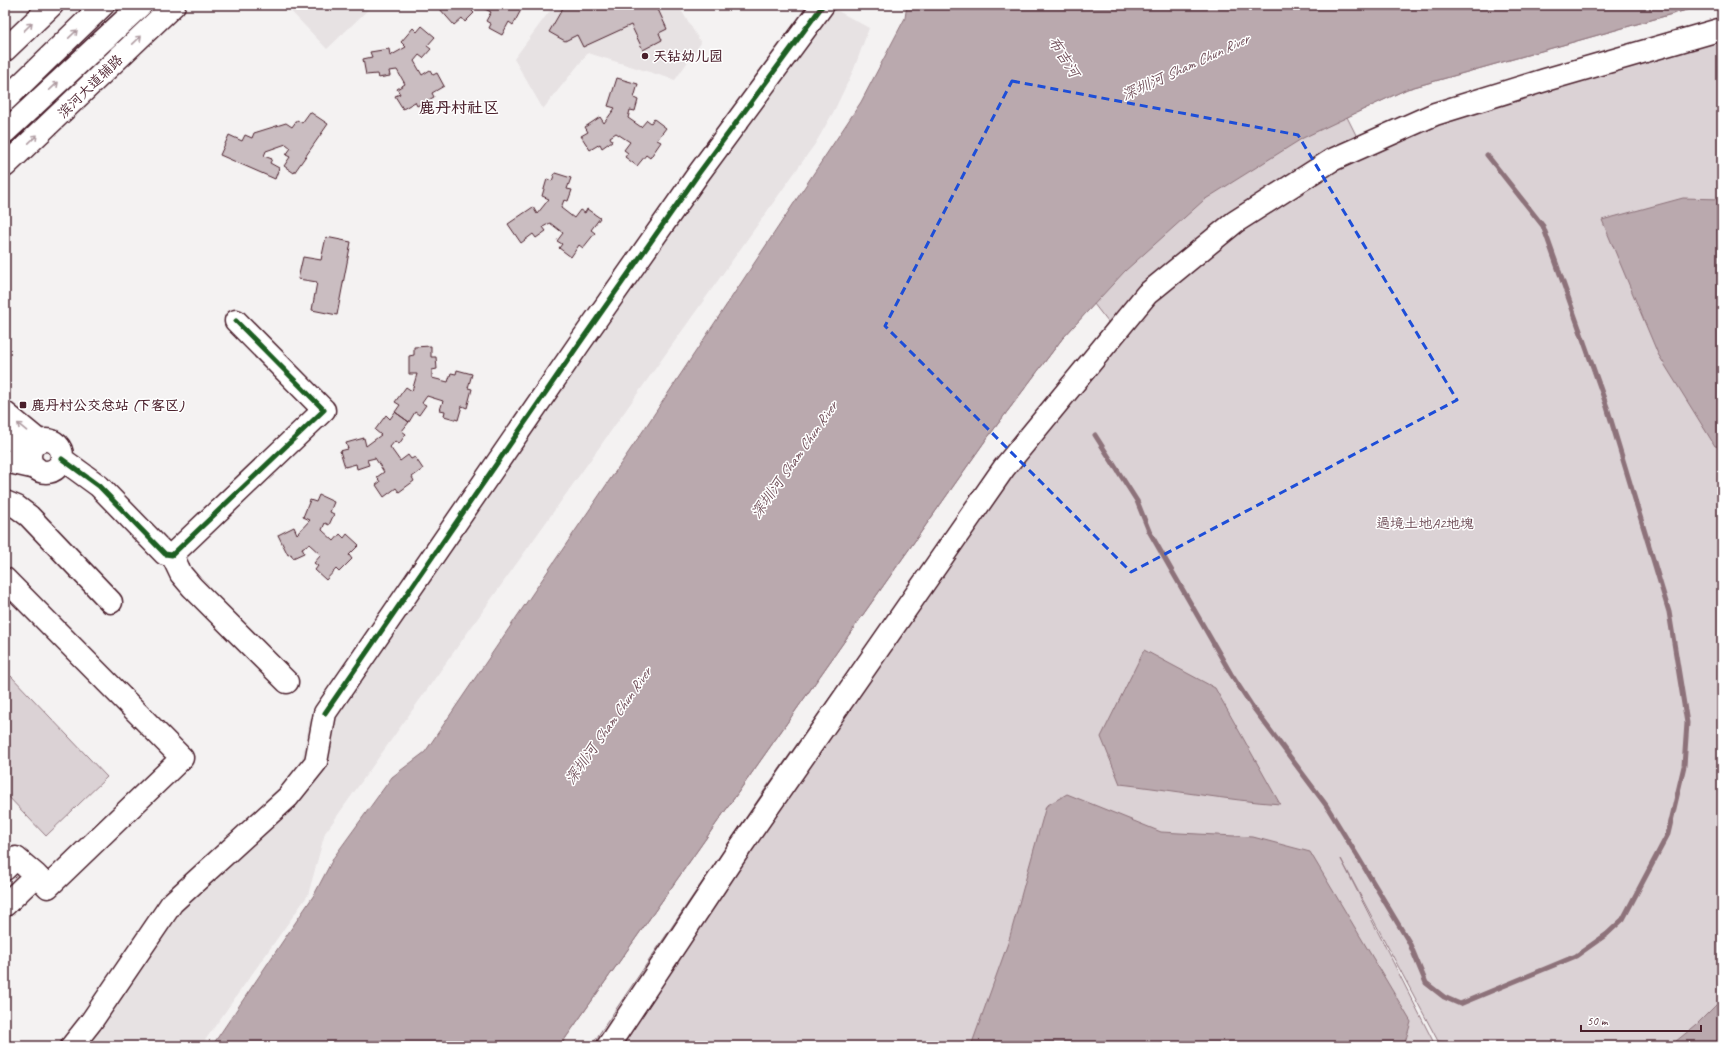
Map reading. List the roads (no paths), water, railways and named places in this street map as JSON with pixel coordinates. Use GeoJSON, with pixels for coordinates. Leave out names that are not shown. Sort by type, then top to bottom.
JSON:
{"type":"FeatureCollection","features":[{"type":"Feature","properties":{"kind":"main road"},"geometry":{"type":"LineString","coordinates":[[5,50],[52,5]]}},
{"type":"Feature","properties":{"kind":"main road"},"geometry":{"type":"LineString","coordinates":[[5,132],[141,5]]}},
{"type":"Feature","properties":{"kind":"main road","name":"滨河大道辅路"},"geometry":{"type":"LineString","coordinates":[[5,166],[174,5]]}},
{"type":"Feature","properties":{"kind":"main road"},"geometry":{"type":"LineString","coordinates":[[72,1046],[172,903],[288,797],[316,762],[325,713],[680,200],[823,5]]}},
{"type":"Feature","properties":{"kind":"main road"},"geometry":{"type":"LineString","coordinates":[[5,100],[97,11]]}},
{"type":"Feature","properties":{"kind":"main road"},"geometry":{"type":"LineString","coordinates":[[608,1046],[737,852],[1004,468],[1147,294],[1236,222],[1332,160],[1435,114],[1545,80],[1722,29]]}},
{"type":"Feature","properties":{"kind":"main road"},"geometry":{"type":"LineString","coordinates":[[172,555],[324,410],[236,321]]}},
{"type":"Feature","properties":{"kind":"main road"},"geometry":{"type":"LineString","coordinates":[[5,413],[36,452]]}},
{"type":"Feature","properties":{"kind":"main road"},"geometry":{"type":"LineString","coordinates":[[5,433],[18,443],[36,452]]}},
{"type":"Feature","properties":{"kind":"main road"},"geometry":{"type":"LineString","coordinates":[[5,461],[36,452],[49,440],[58,445],[61,449],[62,459],[99,486],[165,554],[172,555]]}},
{"type":"Feature","properties":{"kind":"main road"},"geometry":{"type":"LineString","coordinates":[[5,502],[17,507],[29,516],[111,602]]}},
{"type":"Feature","properties":{"kind":"main road"},"geometry":{"type":"LineString","coordinates":[[172,555],[181,574],[192,587],[287,682]]}},
{"type":"Feature","properties":{"kind":"main road"},"geometry":{"type":"LineString","coordinates":[[5,579],[182,758],[48,887],[36,875],[9,858]]}},
{"type":"Feature","properties":{"kind":"main road"},"geometry":{"type":"LineString","coordinates":[[5,905],[36,875]]}},
{"type":"Feature","properties":{"kind":"water"},"geometry":{"type":"Polygon","coordinates":[[[907,5],[1704,5],[1407,89],[1303,138],[1204,200],[1125,271],[1062,339],[985,441],[560,1046],[212,1046],[314,895],[334,857],[392,777],[425,752],[647,425],[861,102],[905,18],[907,5]]]}},
{"type":"Feature","properties":{"kind":"water"},"geometry":{"type":"Polygon","coordinates":[[[1683,198],[1722,199],[1722,447],[1715,446],[1658,354],[1602,220],[1683,198]]]}},
{"type":"Feature","properties":{"kind":"water"},"geometry":{"type":"Polygon","coordinates":[[[1144,650],[1215,688],[1280,804],[1120,784],[1101,737],[1144,650]]]}},
{"type":"Feature","properties":{"kind":"water"},"geometry":{"type":"Polygon","coordinates":[[[1067,794],[1161,832],[1253,837],[1310,852],[1411,1022],[1404,1046],[971,1046],[1008,943],[1046,806],[1067,794]]]}},
{"type":"Feature","properties":{"kind":"water"},"geometry":{"type":"Polygon","coordinates":[[[1722,999],[1722,1046],[1670,1046],[1696,1025],[1722,999]]]}},
{"type":"Feature","properties":{"kind":"waterway"},"geometry":{"type":"LineString","coordinates":[[1095,435],[1137,501],[1149,531],[1231,674],[1252,706],[1326,805],[1409,942],[1426,983],[1444,997],[1460,1004],[1576,956],[1607,934],[1623,919],[1668,834],[1684,766],[1687,723],[1669,612],[1607,407],[1543,226],[1487,155]]}},
{"type":"Feature","properties":{"kind":"place","name":"天钻幼儿园"},"geometry":{"type":"Point","coordinates":[645,56]}},
{"type":"Feature","properties":{"kind":"place","name":"鹿丹村公交总站 (下客区)"},"geometry":{"type":"Point","coordinates":[23,405]}},
{"type":"Feature","properties":{"kind":"district","name":"鹿丹村社区"},"geometry":{"type":"Point","coordinates":[459,107]}},
{"type":"Feature","properties":{"kind":"water label","name":"布吉河"},"geometry":{"type":"Point","coordinates":[1064,57]}},
{"type":"Feature","properties":{"kind":"water label","name":"深圳河 Sham Chun River"},"geometry":{"type":"Point","coordinates":[1185,67]}},
{"type":"Feature","properties":{"kind":"water label","name":"深圳河 Sham Chun River"},"geometry":{"type":"Point","coordinates":[794,460]}},
{"type":"Feature","properties":{"kind":"water label","name":"深圳河 Sham Chun River"},"geometry":{"type":"Point","coordinates":[608,726]}},
{"type":"Feature","properties":{"kind":"park label","name":"過境土地A2地塊"},"geometry":{"type":"Point","coordinates":[1425,523]}}]}
